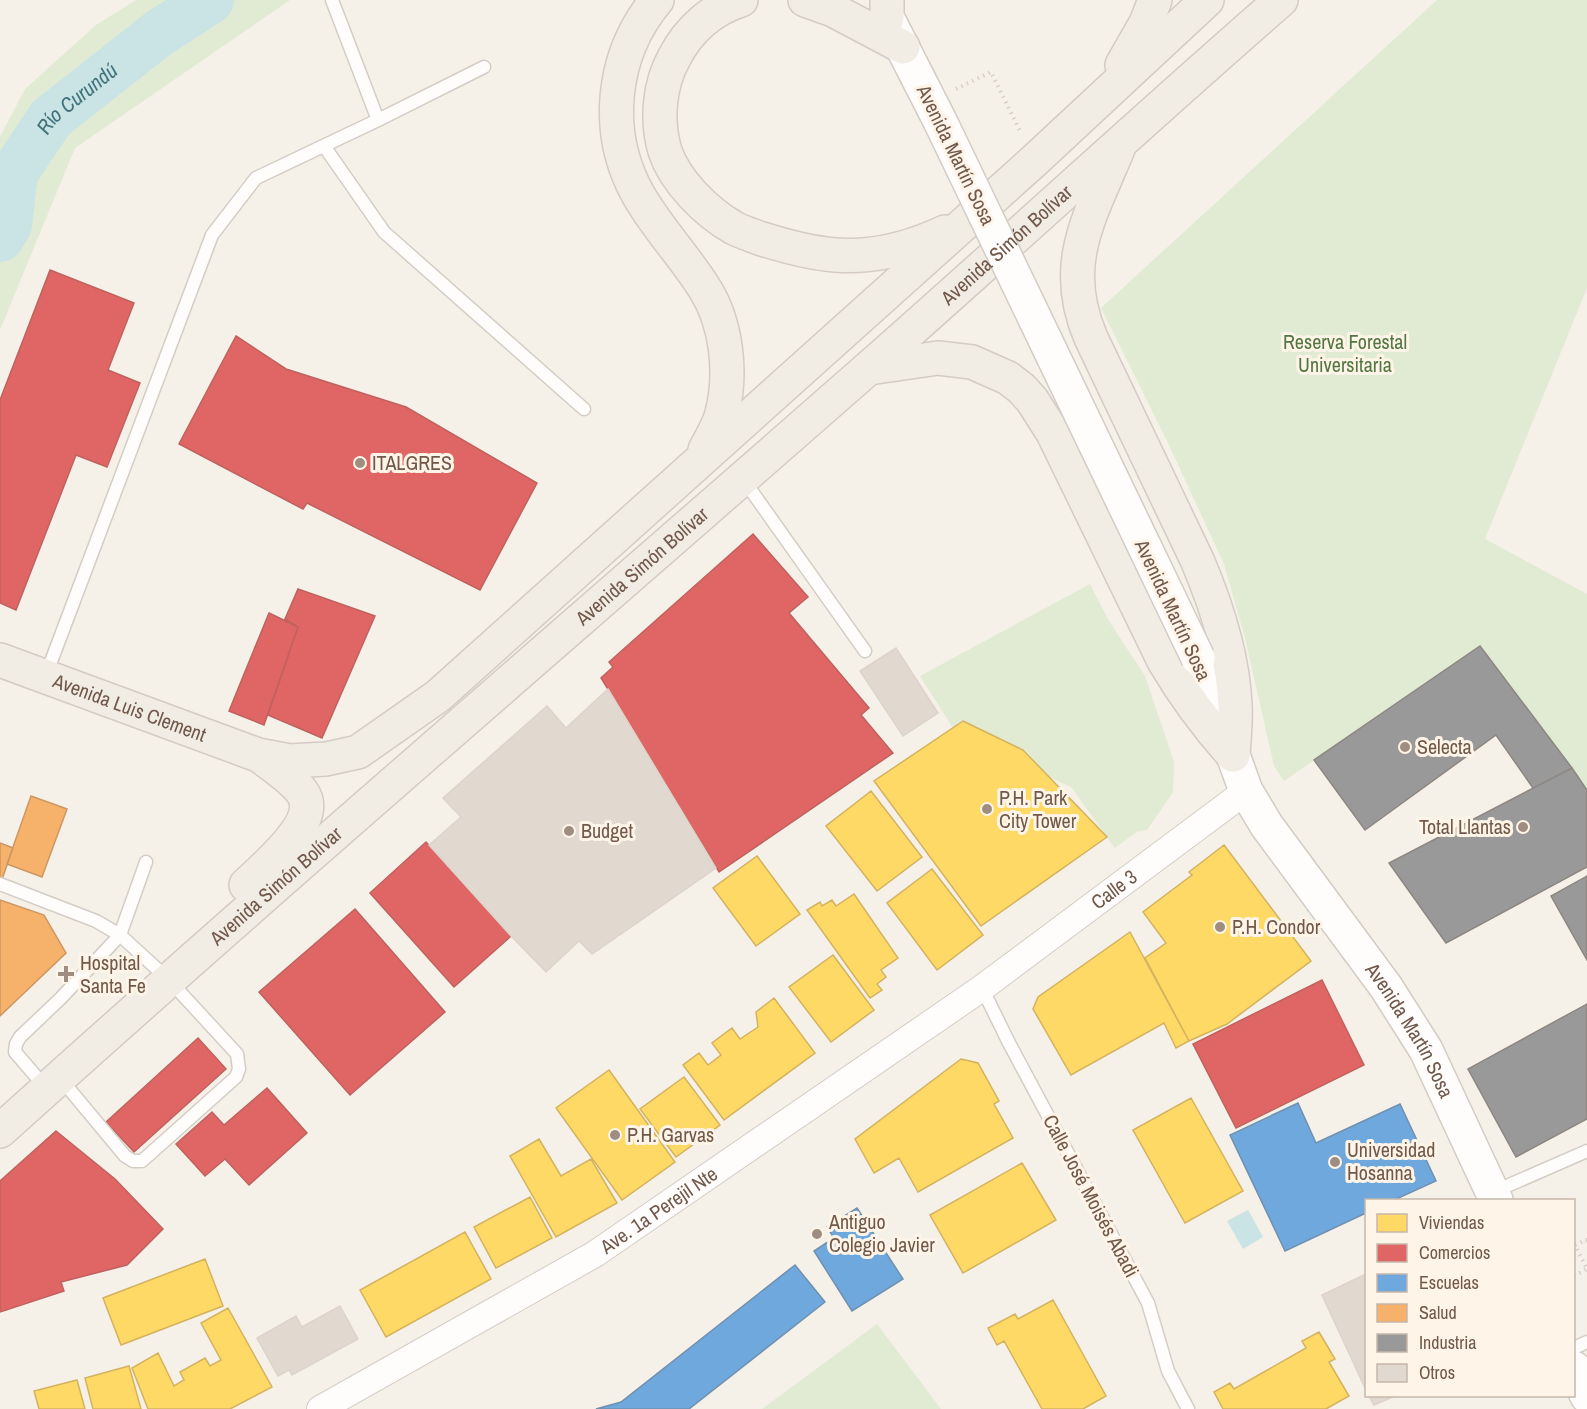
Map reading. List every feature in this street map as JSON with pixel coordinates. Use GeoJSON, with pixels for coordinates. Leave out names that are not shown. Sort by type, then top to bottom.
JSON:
{"type":"FeatureCollection","features":[{"type":"Feature","properties":{"kind":"main road"},"geometry":{"type":"LineString","coordinates":[[657,0],[641,21],[626,51],[619,78],[617,126],[630,179],[652,216],[707,291],[724,342],[726,379],[723,411],[697,465]]}},
{"type":"Feature","properties":{"kind":"main road"},"geometry":{"type":"LineString","coordinates":[[741,0],[716,11],[685,39],[668,69],[662,89],[660,112],[665,150],[685,186],[698,200],[717,218],[736,229],[788,247],[835,255],[862,255],[916,245],[966,222]]}},
{"type":"Feature","properties":{"kind":"main road"},"geometry":{"type":"LineString","coordinates":[[805,0],[833,10],[903,46]]}},
{"type":"Feature","properties":{"kind":"main road"},"geometry":{"type":"LineString","coordinates":[[1097,102],[1138,39],[1155,0]]}},
{"type":"Feature","properties":{"kind":"main road","name":"Avenida Simón Bolívar"},"geometry":{"type":"LineString","coordinates":[[258,754],[290,761],[326,759],[358,752],[438,696],[1034,161],[1207,0]]}},
{"type":"Feature","properties":{"kind":"main road","name":"Avenida Simón Bolívar"},"geometry":{"type":"LineString","coordinates":[[0,1131],[175,974],[869,368],[1281,0]]}},
{"type":"Feature","properties":{"kind":"main road","name":"Avenida Martín Sosa"},"geometry":{"type":"LineString","coordinates":[[884,6],[1198,658],[1246,791],[1267,826],[1313,891],[1386,987],[1426,1050],[1494,1196]]}},
{"type":"Feature","properties":{"kind":"main road"},"geometry":{"type":"LineString","coordinates":[[1121,141],[1082,240],[1077,271],[1079,305],[1091,338],[1209,587],[1230,660],[1236,705],[1233,756]]}},
{"type":"Feature","properties":{"kind":"main road"},"geometry":{"type":"LineString","coordinates":[[869,368],[938,358],[972,362],[993,370],[1021,388],[1032,400],[1053,433],[1177,684],[1233,756]]}},
{"type":"Feature","properties":{"kind":"main road","name":"Avenida Luis Clement"},"geometry":{"type":"LineString","coordinates":[[0,660],[258,754]]}},
{"type":"Feature","properties":{"kind":"main road"},"geometry":{"type":"LineString","coordinates":[[175,974],[214,917],[295,836],[307,813],[307,803],[303,794],[258,754]]}},
{"type":"Feature","properties":{"kind":"main road"},"geometry":{"type":"LineString","coordinates":[[1575,1370],[1587,1396]]}},
{"type":"Feature","properties":{"kind":"street","name":"Calle 3"},"geometry":{"type":"LineString","coordinates":[[982,988],[1246,791]]}},
{"type":"Feature","properties":{"kind":"street","name":"Ave. 1a Perejil Nte"},"geometry":{"type":"LineString","coordinates":[[320,1409],[596,1254],[982,988]]}},
{"type":"Feature","properties":{"kind":"lane"},"geometry":{"type":"LineString","coordinates":[[332,0],[378,120]]}},
{"type":"Feature","properties":{"kind":"lane"},"geometry":{"type":"LineString","coordinates":[[45,676],[212,235],[256,178],[484,67]]}},
{"type":"Feature","properties":{"kind":"lane"},"geometry":{"type":"LineString","coordinates":[[324,146],[384,231],[584,409]]}},
{"type":"Feature","properties":{"kind":"lane"},"geometry":{"type":"LineString","coordinates":[[742,478],[865,651]]}},
{"type":"Feature","properties":{"kind":"lane"},"geometry":{"type":"LineString","coordinates":[[0,884],[96,921],[120,935],[175,974],[237,1054],[236,1077],[142,1161],[133,1161],[125,1156],[53,1083],[15,1052],[20,1037],[61,998],[120,935],[146,862]]}},
{"type":"Feature","properties":{"kind":"lane","name":"Calle José Moisés Abadi"},"geometry":{"type":"LineString","coordinates":[[982,988],[1009,1043],[1148,1302],[1168,1371],[1188,1409]]}},
{"type":"Feature","properties":{"kind":"lane"},"geometry":{"type":"LineString","coordinates":[[1494,1196],[1587,1150]]}},
{"type":"Feature","properties":{"kind":"path"},"geometry":{"type":"LineString","coordinates":[[935,112],[992,72],[1034,161]]}},
{"type":"Feature","properties":{"kind":"path"},"geometry":{"type":"LineString","coordinates":[[1587,1241],[1575,1245],[1587,1269]]}},
{"type":"Feature","properties":{"kind":"green space"},"geometry":{"type":"Polygon","coordinates":[[[136,0],[290,0],[75,148],[0,330],[0,137],[25,89],[96,25],[136,0]]]}},
{"type":"Feature","properties":{"kind":"green space","name":"Reserva Forestal Universitaria"},"geometry":{"type":"Polygon","coordinates":[[[1437,0],[1587,0],[1587,288],[1485,539],[1587,594],[1587,790],[1480,646],[1284,781],[1274,766],[1245,638],[1224,564],[1168,443],[1101,308],[1437,0]]]}},
{"type":"Feature","properties":{"kind":"green space"},"geometry":{"type":"Polygon","coordinates":[[[1090,584],[1109,621],[1145,676],[1174,762],[1173,792],[1147,830],[1138,831],[1115,848],[1071,787],[1049,777],[1023,750],[963,721],[953,728],[920,676],[1090,584]]]}},
{"type":"Feature","properties":{"kind":"green space"},"geometry":{"type":"Polygon","coordinates":[[[877,1324],[941,1409],[762,1409],[877,1324]]]}},
{"type":"Feature","properties":{"kind":"water"},"geometry":{"type":"Polygon","coordinates":[[[1248,1210],[1263,1237],[1243,1249],[1227,1221],[1248,1210]]]}},
{"type":"Feature","properties":{"kind":"building: Viviendas","name":"P.H. Park City Tower"},"geometry":{"type":"Polygon","coordinates":[[[963,721],[1023,750],[1107,837],[981,926],[874,781],[963,721]]]}},
{"type":"Feature","properties":{"kind":"building: Viviendas"},"geometry":{"type":"Polygon","coordinates":[[[871,791],[922,857],[877,891],[826,826],[871,791]]]}},
{"type":"Feature","properties":{"kind":"building: Viviendas","name":"P.H. Condor"},"geometry":{"type":"Polygon","coordinates":[[[1224,845],[1311,961],[1227,1024],[1189,1041],[1145,958],[1166,943],[1143,912],[1192,875],[1189,872],[1224,845]]]}},
{"type":"Feature","properties":{"kind":"building: Viviendas"},"geometry":{"type":"Polygon","coordinates":[[[757,856],[800,914],[756,946],[713,888],[757,856]]]}},
{"type":"Feature","properties":{"kind":"building: Viviendas"},"geometry":{"type":"Polygon","coordinates":[[[932,869],[983,935],[937,970],[887,903],[932,869]]]}},
{"type":"Feature","properties":{"kind":"building: Viviendas"},"geometry":{"type":"Polygon","coordinates":[[[854,894],[898,958],[881,970],[886,977],[877,984],[882,990],[870,998],[807,910],[820,902],[822,906],[832,900],[836,906],[854,894]]]}},
{"type":"Feature","properties":{"kind":"building: Viviendas"},"geometry":{"type":"Polygon","coordinates":[[[1130,932],[1189,1041],[1176,1048],[1164,1023],[1071,1075],[1033,1009],[1038,997],[1130,932]]]}},
{"type":"Feature","properties":{"kind":"building: Viviendas"},"geometry":{"type":"Polygon","coordinates":[[[833,955],[874,1010],[831,1042],[789,987],[833,955]]]}},
{"type":"Feature","properties":{"kind":"building: Viviendas"},"geometry":{"type":"Polygon","coordinates":[[[774,998],[815,1053],[724,1120],[683,1065],[699,1053],[708,1065],[721,1055],[712,1043],[732,1028],[740,1039],[758,1027],[756,1012],[774,998]]]}},
{"type":"Feature","properties":{"kind":"building: Viviendas"},"geometry":{"type":"Polygon","coordinates":[[[961,1059],[978,1063],[999,1101],[994,1104],[1013,1138],[918,1192],[899,1158],[874,1173],[855,1139],[961,1059]]]}},
{"type":"Feature","properties":{"kind":"building: Viviendas","name":"P.H. Garvas"},"geometry":{"type":"Polygon","coordinates":[[[609,1070],[675,1162],[622,1200],[556,1108],[609,1070]]]}},
{"type":"Feature","properties":{"kind":"building: Viviendas"},"geometry":{"type":"Polygon","coordinates":[[[684,1077],[720,1125],[676,1157],[640,1109],[684,1077]]]}},
{"type":"Feature","properties":{"kind":"building: Viviendas"},"geometry":{"type":"Polygon","coordinates":[[[1191,1098],[1243,1191],[1185,1223],[1133,1130],[1191,1098]]]}},
{"type":"Feature","properties":{"kind":"building: Viviendas"},"geometry":{"type":"Polygon","coordinates":[[[539,1139],[561,1176],[591,1159],[617,1203],[556,1237],[510,1156],[539,1139]]]}},
{"type":"Feature","properties":{"kind":"building: Viviendas"},"geometry":{"type":"Polygon","coordinates":[[[1022,1163],[1056,1220],[963,1273],[930,1215],[1022,1163]]]}},
{"type":"Feature","properties":{"kind":"building: Viviendas"},"geometry":{"type":"Polygon","coordinates":[[[530,1197],[552,1238],[496,1268],[474,1227],[530,1197]]]}},
{"type":"Feature","properties":{"kind":"building: Viviendas"},"geometry":{"type":"Polygon","coordinates":[[[465,1232],[491,1279],[386,1337],[360,1290],[465,1232]]]}},
{"type":"Feature","properties":{"kind":"building: Viviendas"},"geometry":{"type":"Polygon","coordinates":[[[205,1259],[223,1306],[121,1345],[103,1298],[205,1259]]]}},
{"type":"Feature","properties":{"kind":"building: Viviendas"},"geometry":{"type":"Polygon","coordinates":[[[1053,1300],[1106,1396],[1083,1409],[1042,1409],[1004,1341],[997,1345],[988,1328],[1015,1314],[1018,1319],[1053,1300]]]}},
{"type":"Feature","properties":{"kind":"building: Viviendas"},"geometry":{"type":"Polygon","coordinates":[[[228,1308],[272,1387],[230,1409],[148,1409],[132,1368],[158,1353],[174,1386],[184,1380],[180,1372],[205,1358],[210,1366],[221,1360],[201,1323],[228,1308]]]}},
{"type":"Feature","properties":{"kind":"building: Viviendas"},"geometry":{"type":"Polygon","coordinates":[[[1319,1332],[1335,1359],[1329,1362],[1349,1396],[1326,1409],[1223,1409],[1214,1392],[1230,1383],[1234,1389],[1306,1348],[1302,1341],[1319,1332]]]}},
{"type":"Feature","properties":{"kind":"building: Viviendas"},"geometry":{"type":"Polygon","coordinates":[[[129,1366],[141,1409],[93,1409],[85,1378],[129,1366]]]}},
{"type":"Feature","properties":{"kind":"building: Viviendas"},"geometry":{"type":"Polygon","coordinates":[[[77,1380],[85,1409],[39,1409],[34,1391],[77,1380]]]}},
{"type":"Feature","properties":{"kind":"building: Comercios"},"geometry":{"type":"Polygon","coordinates":[[[50,270],[134,303],[108,370],[140,383],[107,467],[76,455],[16,610],[0,603],[0,400],[50,270]]]}},
{"type":"Feature","properties":{"kind":"building: Comercios","name":"ITALGRES"},"geometry":{"type":"Polygon","coordinates":[[[236,336],[286,369],[406,407],[537,483],[480,590],[307,503],[303,509],[179,444],[236,336]]]}},
{"type":"Feature","properties":{"kind":"building: Comercios"},"geometry":{"type":"Polygon","coordinates":[[[753,534],[808,597],[789,613],[869,708],[861,715],[893,753],[719,872],[601,678],[613,667],[609,662],[753,534]]]}},
{"type":"Feature","properties":{"kind":"building: Comercios"},"geometry":{"type":"Polygon","coordinates":[[[298,589],[375,616],[322,738],[268,715],[298,627],[285,619],[298,589]]]}},
{"type":"Feature","properties":{"kind":"building: Comercios"},"geometry":{"type":"Polygon","coordinates":[[[269,613],[298,627],[264,725],[229,711],[269,613]]]}},
{"type":"Feature","properties":{"kind":"building: Comercios"},"geometry":{"type":"Polygon","coordinates":[[[426,842],[511,936],[454,987],[370,893],[426,842]]]}},
{"type":"Feature","properties":{"kind":"building: Comercios"},"geometry":{"type":"Polygon","coordinates":[[[355,909],[445,1012],[350,1095],[259,992],[355,909]]]}},
{"type":"Feature","properties":{"kind":"building: Comercios"},"geometry":{"type":"Polygon","coordinates":[[[1322,980],[1364,1065],[1236,1128],[1193,1044],[1322,980]]]}},
{"type":"Feature","properties":{"kind":"building: Comercios"},"geometry":{"type":"Polygon","coordinates":[[[198,1038],[226,1069],[134,1152],[106,1122],[198,1038]]]}},
{"type":"Feature","properties":{"kind":"building: Comercios"},"geometry":{"type":"Polygon","coordinates":[[[267,1088],[307,1133],[249,1185],[225,1159],[205,1176],[176,1144],[212,1112],[224,1125],[267,1088]]]}},
{"type":"Feature","properties":{"kind":"building: Comercios"},"geometry":{"type":"Polygon","coordinates":[[[56,1131],[115,1179],[163,1229],[127,1265],[61,1282],[64,1291],[0,1312],[0,1181],[56,1131]]]}},
{"type":"Feature","properties":{"kind":"building: Escuelas","name":"Universidad Hosanna"},"geometry":{"type":"Polygon","coordinates":[[[1298,1103],[1316,1143],[1400,1104],[1436,1181],[1396,1199],[1365,1199],[1365,1213],[1285,1251],[1230,1135],[1298,1103]]]}},
{"type":"Feature","properties":{"kind":"building: Escuelas"},"geometry":{"type":"Polygon","coordinates":[[[857,1208],[903,1279],[852,1311],[814,1251],[834,1238],[827,1227],[857,1208]]]}},
{"type":"Feature","properties":{"kind":"building: Escuelas"},"geometry":{"type":"Polygon","coordinates":[[[795,1265],[825,1302],[689,1409],[596,1409],[621,1402],[795,1265]]]}},
{"type":"Feature","properties":{"kind":"building: Salud"},"geometry":{"type":"Polygon","coordinates":[[[31,796],[67,809],[42,877],[7,864],[31,796]]]}},
{"type":"Feature","properties":{"kind":"building: Salud"},"geometry":{"type":"Polygon","coordinates":[[[0,843],[13,848],[0,885],[0,843]]]}},
{"type":"Feature","properties":{"kind":"building: Salud"},"geometry":{"type":"Polygon","coordinates":[[[0,900],[44,915],[66,953],[0,1016],[0,900]]]}},
{"type":"Feature","properties":{"kind":"building: Industria","name":"Selecta"},"geometry":{"type":"Polygon","coordinates":[[[1480,646],[1572,768],[1533,788],[1496,735],[1365,830],[1314,760],[1480,646]]]}},
{"type":"Feature","properties":{"kind":"building: Industria","name":"Total Llantas"},"geometry":{"type":"Polygon","coordinates":[[[1572,768],[1587,790],[1587,867],[1446,943],[1389,863],[1572,768]]]}},
{"type":"Feature","properties":{"kind":"building: Industria"},"geometry":{"type":"Polygon","coordinates":[[[1587,876],[1587,960],[1551,896],[1587,876]]]}},
{"type":"Feature","properties":{"kind":"building: Industria"},"geometry":{"type":"Polygon","coordinates":[[[1587,1004],[1587,1119],[1516,1157],[1468,1069],[1587,1004]]]}},
{"type":"Feature","properties":{"kind":"building: Otros"},"geometry":{"type":"Polygon","coordinates":[[[896,648],[938,713],[903,736],[860,671],[896,648]]]}},
{"type":"Feature","properties":{"kind":"building: Otros","name":"Budget"},"geometry":{"type":"Polygon","coordinates":[[[608,689],[716,868],[592,954],[579,941],[546,972],[429,845],[461,817],[443,798],[547,706],[566,728],[608,689]]]}},
{"type":"Feature","properties":{"kind":"building: Otros"},"geometry":{"type":"Polygon","coordinates":[[[1365,1274],[1365,1388],[1322,1295],[1365,1274]]]}},
{"type":"Feature","properties":{"kind":"building: Otros"},"geometry":{"type":"Polygon","coordinates":[[[340,1306],[358,1339],[292,1375],[289,1370],[278,1376],[257,1338],[296,1316],[302,1327],[340,1306]]]}},
{"type":"Feature","properties":{"kind":"building: Otros"},"geometry":{"type":"Polygon","coordinates":[[[1370,1397],[1393,1397],[1374,1405],[1370,1397]]]}},
{"type":"Feature","properties":{"kind":"waterway","name":"Río Curundú"},"geometry":{"type":"LineString","coordinates":[[0,238],[8,225],[14,173],[51,118],[159,33],[210,0]]}},
{"type":"Feature","properties":{"kind":"place","name":"ITALGRES"},"geometry":{"type":"Point","coordinates":[360,463]}},
{"type":"Feature","properties":{"kind":"place","name":"Selecta"},"geometry":{"type":"Point","coordinates":[1405,747]}},
{"type":"Feature","properties":{"kind":"place","name":"P.H. Park City Tower"},"geometry":{"type":"Point","coordinates":[987,809]}},
{"type":"Feature","properties":{"kind":"place","name":"Total Llantas"},"geometry":{"type":"Point","coordinates":[1523,827]}},
{"type":"Feature","properties":{"kind":"place","name":"Budget"},"geometry":{"type":"Point","coordinates":[569,831]}},
{"type":"Feature","properties":{"kind":"place","name":"P.H. Condor"},"geometry":{"type":"Point","coordinates":[1220,927]}},
{"type":"Feature","properties":{"kind":"place","name":"Hospital Santa Fe"},"geometry":{"type":"Point","coordinates":[66,974]}},
{"type":"Feature","properties":{"kind":"place","name":"P.H. Garvas"},"geometry":{"type":"Point","coordinates":[615,1135]}},
{"type":"Feature","properties":{"kind":"place","name":"Universidad Hosanna"},"geometry":{"type":"Point","coordinates":[1335,1162]}},
{"type":"Feature","properties":{"kind":"place","name":"Antiguo Colegio Javier"},"geometry":{"type":"Point","coordinates":[817,1234]}}]}
